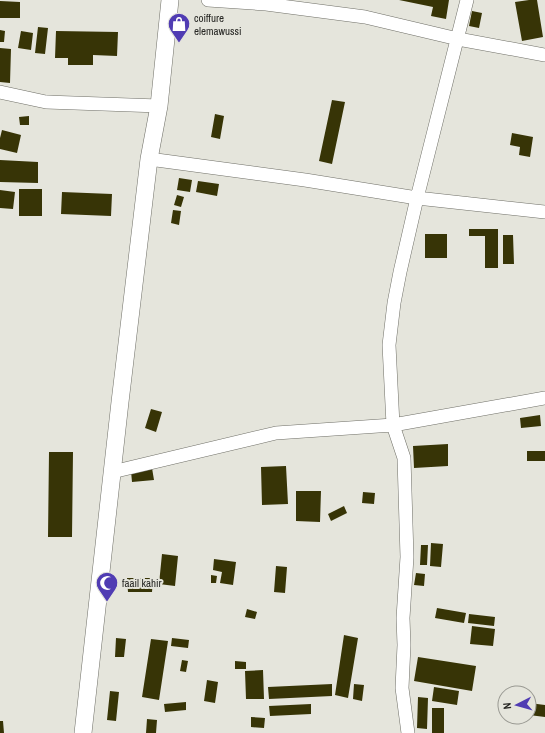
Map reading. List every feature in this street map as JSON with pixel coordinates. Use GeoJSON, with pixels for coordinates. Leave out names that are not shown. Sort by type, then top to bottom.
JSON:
{"type":"FeatureCollection","features":[{"type":"Feature","properties":{"kind":"street"},"geometry":{"type":"LineString","coordinates":[[83,733],[149,159],[159,106],[170,0]]}},
{"type":"Feature","properties":{"kind":"street"},"geometry":{"type":"LineString","coordinates":[[208,0],[266,4],[365,17],[458,39],[545,54]]}},
{"type":"Feature","properties":{"kind":"street"},"geometry":{"type":"LineString","coordinates":[[408,733],[402,688],[404,645],[403,618],[408,557],[404,458],[393,425],[389,345],[394,303],[416,198],[467,0]]}},
{"type":"Feature","properties":{"kind":"street"},"geometry":{"type":"LineString","coordinates":[[0,92],[46,102],[159,106]]}},
{"type":"Feature","properties":{"kind":"street"},"geometry":{"type":"LineString","coordinates":[[149,159],[305,180],[416,198],[545,212]]}},
{"type":"Feature","properties":{"kind":"street"},"geometry":{"type":"LineString","coordinates":[[112,472],[276,433],[393,425],[545,398]]}},
{"type":"Feature","properties":{"kind":"building"},"geometry":{"type":"Polygon","coordinates":[[[399,0],[449,0],[446,19],[431,16],[433,7],[399,0]]]}},
{"type":"Feature","properties":{"kind":"building"},"geometry":{"type":"Polygon","coordinates":[[[537,0],[543,37],[522,41],[515,2],[537,0]]]}},
{"type":"Feature","properties":{"kind":"building"},"geometry":{"type":"Polygon","coordinates":[[[0,1],[20,2],[20,18],[0,18],[0,1]]]}},
{"type":"Feature","properties":{"kind":"building"},"geometry":{"type":"Polygon","coordinates":[[[472,11],[482,13],[479,28],[469,26],[472,11]]]}},
{"type":"Feature","properties":{"kind":"building"},"geometry":{"type":"Polygon","coordinates":[[[38,27],[48,28],[45,54],[35,53],[38,27]]]}},
{"type":"Feature","properties":{"kind":"building"},"geometry":{"type":"Polygon","coordinates":[[[0,30],[5,31],[4,42],[0,42],[0,30]]]}},
{"type":"Feature","properties":{"kind":"building"},"geometry":{"type":"Polygon","coordinates":[[[21,31],[33,33],[31,50],[18,48],[21,31]]]}},
{"type":"Feature","properties":{"kind":"building"},"geometry":{"type":"Polygon","coordinates":[[[56,31],[118,32],[117,56],[93,55],[93,65],[68,65],[68,58],[55,58],[56,31]]]}},
{"type":"Feature","properties":{"kind":"building"},"geometry":{"type":"Polygon","coordinates":[[[0,48],[11,49],[10,83],[0,82],[0,48]]]}},
{"type":"Feature","properties":{"kind":"building"},"geometry":{"type":"Polygon","coordinates":[[[332,100],[345,102],[332,164],[319,161],[332,100]]]}},
{"type":"Feature","properties":{"kind":"building"},"geometry":{"type":"Polygon","coordinates":[[[215,114],[224,116],[220,139],[211,137],[215,114]]]}},
{"type":"Feature","properties":{"kind":"building"},"geometry":{"type":"Polygon","coordinates":[[[29,116],[29,125],[20,125],[19,117],[29,116]]]}},
{"type":"Feature","properties":{"kind":"building"},"geometry":{"type":"Polygon","coordinates":[[[2,130],[21,135],[17,153],[0,149],[2,130]]]}},
{"type":"Feature","properties":{"kind":"building"},"geometry":{"type":"Polygon","coordinates":[[[512,133],[533,137],[530,157],[519,155],[520,147],[510,145],[512,133]]]}},
{"type":"Feature","properties":{"kind":"building"},"geometry":{"type":"Polygon","coordinates":[[[0,160],[38,162],[38,183],[0,182],[0,160]]]}},
{"type":"Feature","properties":{"kind":"building"},"geometry":{"type":"Polygon","coordinates":[[[179,178],[192,180],[190,192],[177,190],[179,178]]]}},
{"type":"Feature","properties":{"kind":"building"},"geometry":{"type":"Polygon","coordinates":[[[198,181],[219,184],[217,196],[196,192],[198,181]]]}},
{"type":"Feature","properties":{"kind":"building"},"geometry":{"type":"Polygon","coordinates":[[[19,189],[42,189],[42,216],[19,216],[19,189]]]}},
{"type":"Feature","properties":{"kind":"building"},"geometry":{"type":"Polygon","coordinates":[[[0,190],[15,192],[13,209],[0,208],[0,190]]]}},
{"type":"Feature","properties":{"kind":"building"},"geometry":{"type":"Polygon","coordinates":[[[62,192],[112,194],[111,216],[61,214],[62,192]]]}},
{"type":"Feature","properties":{"kind":"building"},"geometry":{"type":"Polygon","coordinates":[[[177,195],[184,197],[181,207],[174,205],[177,195]]]}},
{"type":"Feature","properties":{"kind":"building"},"geometry":{"type":"Polygon","coordinates":[[[173,210],[181,211],[179,225],[171,223],[173,210]]]}},
{"type":"Feature","properties":{"kind":"building"},"geometry":{"type":"Polygon","coordinates":[[[469,229],[498,229],[498,268],[485,268],[485,236],[469,236],[469,229]]]}},
{"type":"Feature","properties":{"kind":"building"},"geometry":{"type":"Polygon","coordinates":[[[425,234],[447,234],[447,258],[425,258],[425,234]]]}},
{"type":"Feature","properties":{"kind":"building"},"geometry":{"type":"Polygon","coordinates":[[[503,235],[513,235],[514,264],[503,264],[503,235]]]}},
{"type":"Feature","properties":{"kind":"building"},"geometry":{"type":"Polygon","coordinates":[[[151,409],[162,412],[156,432],[145,428],[151,409]]]}},
{"type":"Feature","properties":{"kind":"building"},"geometry":{"type":"Polygon","coordinates":[[[540,415],[541,426],[521,428],[520,418],[540,415]]]}},
{"type":"Feature","properties":{"kind":"building"},"geometry":{"type":"Polygon","coordinates":[[[448,444],[448,466],[414,468],[413,446],[448,444]]]}},
{"type":"Feature","properties":{"kind":"building"},"geometry":{"type":"Polygon","coordinates":[[[527,451],[545,451],[545,461],[527,461],[527,451]]]}},
{"type":"Feature","properties":{"kind":"building"},"geometry":{"type":"Polygon","coordinates":[[[49,452],[73,452],[72,537],[48,537],[49,452]]]}},
{"type":"Feature","properties":{"kind":"building"},"geometry":{"type":"Polygon","coordinates":[[[286,466],[288,504],[262,505],[261,467],[286,466]]]}},
{"type":"Feature","properties":{"kind":"building"},"geometry":{"type":"Polygon","coordinates":[[[152,468],[154,480],[132,482],[131,471],[152,468]]]}},
{"type":"Feature","properties":{"kind":"building"},"geometry":{"type":"Polygon","coordinates":[[[296,491],[321,491],[320,522],[296,521],[296,491]]]}},
{"type":"Feature","properties":{"kind":"building"},"geometry":{"type":"Polygon","coordinates":[[[363,492],[375,493],[374,504],[362,503],[363,492]]]}},
{"type":"Feature","properties":{"kind":"building"},"geometry":{"type":"Polygon","coordinates":[[[344,506],[347,513],[331,521],[328,514],[344,506]]]}},
{"type":"Feature","properties":{"kind":"building"},"geometry":{"type":"Polygon","coordinates":[[[431,543],[443,544],[441,567],[430,566],[431,543]]]}},
{"type":"Feature","properties":{"kind":"building"},"geometry":{"type":"Polygon","coordinates":[[[421,545],[428,545],[427,565],[420,565],[421,545]]]}},
{"type":"Feature","properties":{"kind":"building"},"geometry":{"type":"Polygon","coordinates":[[[162,554],[178,556],[175,586],[159,584],[162,554]]]}},
{"type":"Feature","properties":{"kind":"building"},"geometry":{"type":"Polygon","coordinates":[[[214,559],[236,562],[233,585],[220,583],[222,572],[213,570],[214,559]]]}},
{"type":"Feature","properties":{"kind":"building"},"geometry":{"type":"Polygon","coordinates":[[[276,566],[287,567],[285,593],[274,592],[276,566]]]}},
{"type":"Feature","properties":{"kind":"building"},"geometry":{"type":"Polygon","coordinates":[[[416,573],[425,574],[424,586],[414,585],[416,573]]]}},
{"type":"Feature","properties":{"kind":"building"},"geometry":{"type":"Polygon","coordinates":[[[211,575],[217,576],[216,583],[211,583],[211,575]]]}},
{"type":"Feature","properties":{"kind":"building"},"geometry":{"type":"Polygon","coordinates":[[[127,578],[153,578],[152,592],[128,592],[127,578]]]}},
{"type":"Feature","properties":{"kind":"building"},"geometry":{"type":"Polygon","coordinates":[[[437,608],[466,613],[464,623],[435,618],[437,608]]]}},
{"type":"Feature","properties":{"kind":"building"},"geometry":{"type":"Polygon","coordinates":[[[247,609],[257,612],[255,619],[245,617],[247,609]]]}},
{"type":"Feature","properties":{"kind":"building"},"geometry":{"type":"Polygon","coordinates":[[[469,614],[495,617],[494,626],[468,623],[469,614]]]}},
{"type":"Feature","properties":{"kind":"building"},"geometry":{"type":"Polygon","coordinates":[[[472,626],[495,629],[493,646],[470,644],[472,626]]]}},
{"type":"Feature","properties":{"kind":"building"},"geometry":{"type":"Polygon","coordinates":[[[344,635],[358,638],[348,698],[335,695],[344,635]]]}},
{"type":"Feature","properties":{"kind":"building"},"geometry":{"type":"Polygon","coordinates":[[[116,638],[126,639],[124,657],[115,657],[116,638]]]}},
{"type":"Feature","properties":{"kind":"building"},"geometry":{"type":"Polygon","coordinates":[[[172,638],[189,640],[188,648],[171,646],[172,638]]]}},
{"type":"Feature","properties":{"kind":"building"},"geometry":{"type":"Polygon","coordinates":[[[151,639],[168,641],[159,700],[142,697],[151,639]]]}},
{"type":"Feature","properties":{"kind":"building"},"geometry":{"type":"Polygon","coordinates":[[[418,657],[476,666],[472,691],[414,681],[418,657]]]}},
{"type":"Feature","properties":{"kind":"building"},"geometry":{"type":"Polygon","coordinates":[[[182,660],[188,661],[186,672],[180,671],[182,660]]]}},
{"type":"Feature","properties":{"kind":"building"},"geometry":{"type":"Polygon","coordinates":[[[235,661],[246,662],[246,669],[235,669],[235,661]]]}},
{"type":"Feature","properties":{"kind":"building"},"geometry":{"type":"Polygon","coordinates":[[[263,670],[264,699],[246,699],[245,671],[263,670]]]}},
{"type":"Feature","properties":{"kind":"building"},"geometry":{"type":"Polygon","coordinates":[[[207,680],[218,682],[215,703],[204,701],[207,680]]]}},
{"type":"Feature","properties":{"kind":"building"},"geometry":{"type":"Polygon","coordinates":[[[332,684],[332,696],[269,699],[268,687],[332,684]]]}},
{"type":"Feature","properties":{"kind":"building"},"geometry":{"type":"Polygon","coordinates":[[[354,684],[364,685],[362,701],[353,699],[354,684]]]}},
{"type":"Feature","properties":{"kind":"building"},"geometry":{"type":"Polygon","coordinates":[[[434,687],[459,691],[457,705],[432,701],[434,687]]]}},
{"type":"Feature","properties":{"kind":"building"},"geometry":{"type":"Polygon","coordinates":[[[110,691],[119,692],[116,721],[107,720],[110,691]]]}},
{"type":"Feature","properties":{"kind":"building"},"geometry":{"type":"Polygon","coordinates":[[[418,697],[428,698],[427,729],[417,728],[418,697]]]}},
{"type":"Feature","properties":{"kind":"building"},"geometry":{"type":"Polygon","coordinates":[[[186,702],[186,710],[165,712],[164,704],[186,702]]]}},
{"type":"Feature","properties":{"kind":"building"},"geometry":{"type":"Polygon","coordinates":[[[311,704],[311,714],[270,716],[269,706],[311,704]]]}},
{"type":"Feature","properties":{"kind":"building"},"geometry":{"type":"Polygon","coordinates":[[[537,704],[545,705],[545,717],[537,716],[537,704]]]}},
{"type":"Feature","properties":{"kind":"building"},"geometry":{"type":"Polygon","coordinates":[[[432,708],[444,708],[444,733],[432,733],[432,708]]]}},
{"type":"Feature","properties":{"kind":"building"},"geometry":{"type":"Polygon","coordinates":[[[251,717],[265,718],[264,728],[251,727],[251,717]]]}},
{"type":"Feature","properties":{"kind":"building"},"geometry":{"type":"Polygon","coordinates":[[[147,719],[157,720],[156,733],[146,733],[147,719]]]}},
{"type":"Feature","properties":{"kind":"building"},"geometry":{"type":"Polygon","coordinates":[[[0,721],[3,721],[4,733],[0,733],[0,721]]]}},
{"type":"Feature","properties":{"kind":"place","name":"coiffure elemawussi"},"geometry":{"type":"Point","coordinates":[179,44]}},
{"type":"Feature","properties":{"kind":"place","name":"faail kahir"},"geometry":{"type":"Point","coordinates":[107,602]}}]}
